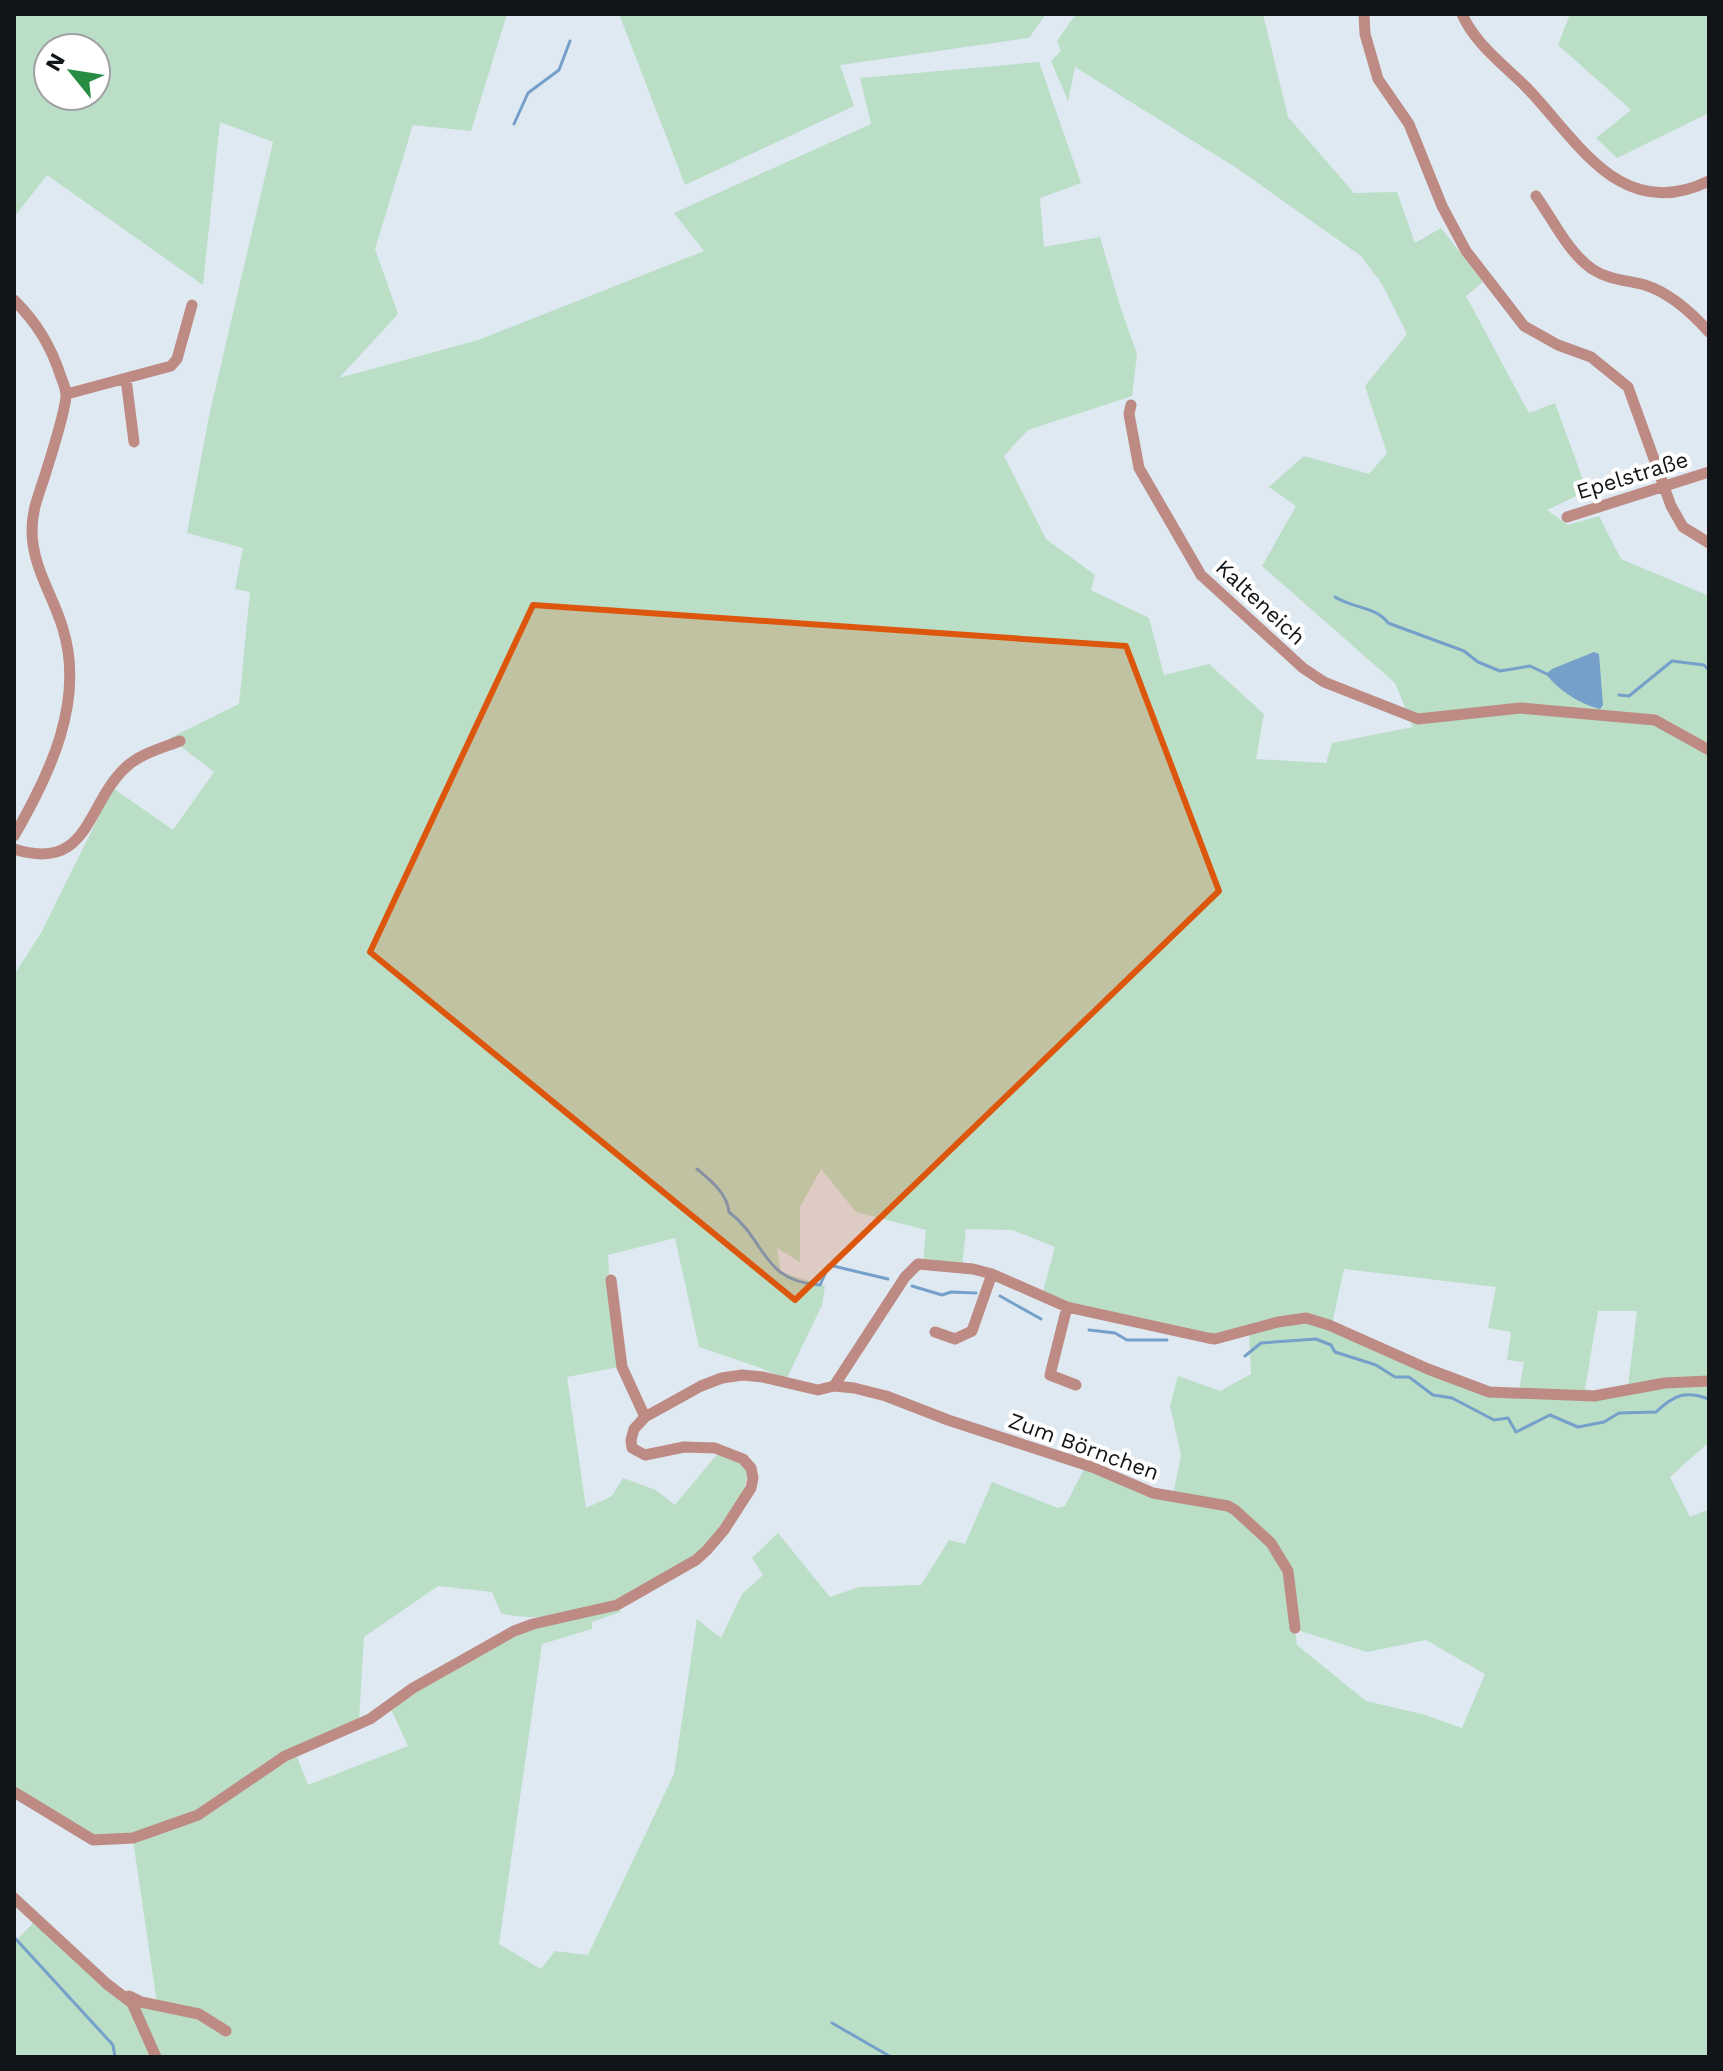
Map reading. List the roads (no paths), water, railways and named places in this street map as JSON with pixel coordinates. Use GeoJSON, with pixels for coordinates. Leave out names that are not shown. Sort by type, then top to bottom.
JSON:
{"type":"FeatureCollection","features":[{"type":"Feature","properties":{"kind":"street"},"geometry":{"type":"LineString","coordinates":[[1364,14],[1365,34],[1378,79],[1409,124],[1442,206],[1466,251],[1524,326],[1558,345],[1591,357],[1628,387],[1671,506],[1683,527],[1709,543]]}},
{"type":"Feature","properties":{"kind":"street"},"geometry":{"type":"LineString","coordinates":[[1462,14],[1467,25],[1494,57],[1527,88],[1580,150],[1613,180],[1647,192],[1677,192],[1709,181]]}},
{"type":"Feature","properties":{"kind":"street"},"geometry":{"type":"LineString","coordinates":[[1536,196],[1571,250],[1593,269],[1617,281],[1645,285],[1672,298],[1709,332]]}},
{"type":"Feature","properties":{"kind":"street"},"geometry":{"type":"LineString","coordinates":[[14,300],[41,331],[67,394],[47,471],[32,510],[32,535],[36,563],[63,627],[72,669],[70,702],[44,781],[14,836]]}},
{"type":"Feature","properties":{"kind":"street"},"geometry":{"type":"LineString","coordinates":[[67,394],[171,366],[177,359],[192,305]]}},
{"type":"Feature","properties":{"kind":"street"},"geometry":{"type":"LineString","coordinates":[[126,379],[134,442]]}},
{"type":"Feature","properties":{"kind":"street","name":"Kalteneich"},"geometry":{"type":"LineString","coordinates":[[1131,405],[1129,414],[1139,468],[1201,575],[1303,668],[1324,682],[1418,719],[1520,708],[1655,720],[1709,750]]}},
{"type":"Feature","properties":{"kind":"street","name":"Epelstraße"},"geometry":{"type":"LineString","coordinates":[[1567,517],[1709,472]]}},
{"type":"Feature","properties":{"kind":"street"},"geometry":{"type":"LineString","coordinates":[[14,849],[41,854],[60,852],[75,843],[122,770],[134,760],[180,741]]}},
{"type":"Feature","properties":{"kind":"street"},"geometry":{"type":"LineString","coordinates":[[834,1386],[905,1277],[918,1264],[973,1269],[992,1274],[1067,1307],[1215,1339],[1306,1318],[1489,1392],[1594,1396],[1665,1383],[1709,1381]]}},
{"type":"Feature","properties":{"kind":"street"},"geometry":{"type":"LineString","coordinates":[[935,1332],[955,1339],[972,1331],[992,1274]]}},
{"type":"Feature","properties":{"kind":"street"},"geometry":{"type":"LineString","coordinates":[[14,1792],[93,1840],[133,1838],[198,1815],[285,1756],[370,1719],[413,1688],[514,1631],[617,1605],[696,1560],[724,1530],[751,1488],[751,1468],[743,1459],[723,1450],[698,1445],[645,1455],[632,1448],[634,1429],[645,1417],[622,1367],[611,1280]]}},
{"type":"Feature","properties":{"kind":"street"},"geometry":{"type":"LineString","coordinates":[[1067,1307],[1050,1375],[1076,1385]]}},
{"type":"Feature","properties":{"kind":"street","name":"Zum Börnchen"},"geometry":{"type":"LineString","coordinates":[[645,1417],[722,1378],[742,1375],[763,1377],[818,1390],[834,1386],[886,1396],[948,1420],[1092,1467],[1153,1493],[1228,1506],[1271,1543],[1288,1571],[1295,1628]]}},
{"type":"Feature","properties":{"kind":"street"},"geometry":{"type":"LineString","coordinates":[[14,1898],[107,1984],[132,2003],[156,2057]]}},
{"type":"Feature","properties":{"kind":"street"},"geometry":{"type":"LineString","coordinates":[[107,1984],[141,2002],[199,2014],[226,2031]]}},
{"type":"Feature","properties":{"kind":"water"},"geometry":{"type":"Polygon","coordinates":[[[1594,652],[1599,654],[1603,705],[1600,709],[1570,696],[1546,674],[1594,652]]]}},
{"type":"Feature","properties":{"kind":"waterway"},"geometry":{"type":"LineString","coordinates":[[514,124],[528,93],[559,70],[570,41]]}},
{"type":"Feature","properties":{"kind":"waterway"},"geometry":{"type":"LineString","coordinates":[[1335,597],[1371,611],[1388,623],[1464,651],[1478,662],[1500,671],[1530,666],[1549,675]]}},
{"type":"Feature","properties":{"kind":"waterway"},"geometry":{"type":"LineString","coordinates":[[1619,695],[1629,696],[1672,661],[1704,665],[1709,670]]}},
{"type":"Feature","properties":{"kind":"waterway"},"geometry":{"type":"LineString","coordinates":[[697,1169],[718,1188],[729,1212],[751,1235],[775,1268],[786,1276],[820,1285],[829,1265],[888,1279]]}},
{"type":"Feature","properties":{"kind":"waterway"},"geometry":{"type":"LineString","coordinates":[[912,1286],[942,1295],[951,1292],[976,1293]]}},
{"type":"Feature","properties":{"kind":"waterway"},"geometry":{"type":"LineString","coordinates":[[1000,1296],[1041,1319]]}},
{"type":"Feature","properties":{"kind":"waterway"},"geometry":{"type":"LineString","coordinates":[[1089,1330],[1115,1333],[1127,1340],[1167,1340]]}},
{"type":"Feature","properties":{"kind":"waterway"},"geometry":{"type":"LineString","coordinates":[[1245,1356],[1261,1343],[1316,1339],[1331,1345],[1335,1352],[1376,1365],[1395,1377],[1409,1377],[1433,1395],[1452,1398],[1494,1420],[1508,1418],[1516,1432],[1550,1415],[1578,1427],[1604,1422],[1619,1413],[1656,1412],[1680,1396],[1709,1399]]}},
{"type":"Feature","properties":{"kind":"waterway"},"geometry":{"type":"LineString","coordinates":[[14,1937],[113,2045],[115,2057]]}},
{"type":"Feature","properties":{"kind":"waterway"},"geometry":{"type":"LineString","coordinates":[[832,2023],[891,2057]]}}]}
